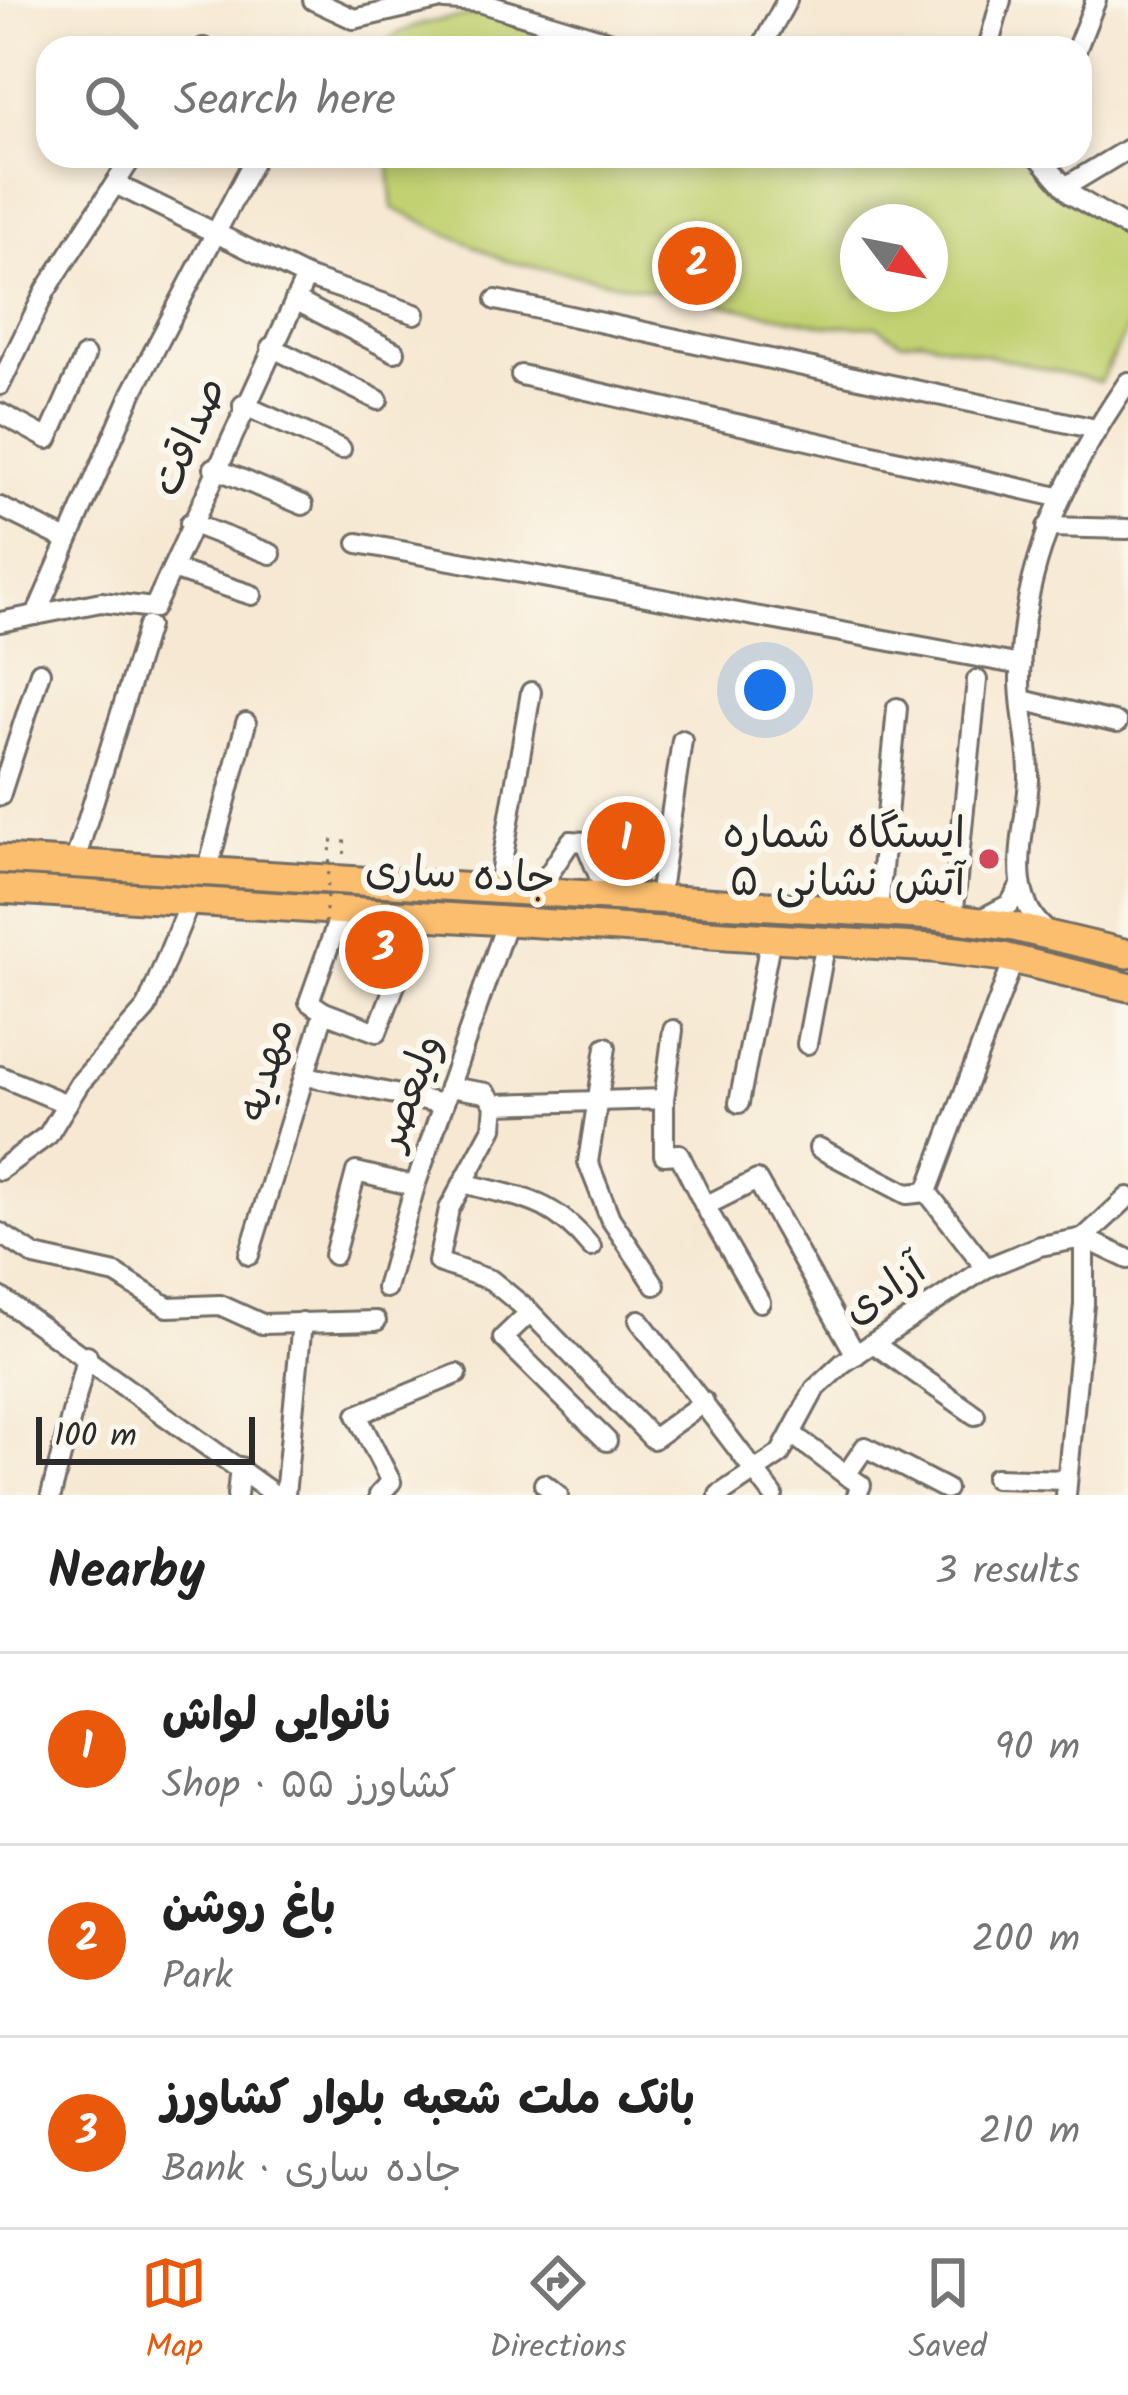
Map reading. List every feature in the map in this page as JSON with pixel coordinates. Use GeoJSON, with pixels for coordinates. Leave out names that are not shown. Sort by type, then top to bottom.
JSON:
{"type":"FeatureCollection","features":[{"type":"Feature","properties":{"kind":"highway","name":"جاده ساری"},"geometry":{"type":"LineString","coordinates":[[0,860],[878,912],[964,920],[1128,954]]}},
{"type":"Feature","properties":{"kind":"highway","name":"جاده ساری"},"geometry":{"type":"LineString","coordinates":[[0,890],[190,901],[333,917],[507,921],[826,941],[1014,959],[1128,987]]}},
{"type":"Feature","properties":{"kind":"street"},"geometry":{"type":"LineString","coordinates":[[313,0],[354,19],[390,7],[441,0],[479,2],[591,36]]}},
{"type":"Feature","properties":{"kind":"street"},"geometry":{"type":"LineString","coordinates":[[768,36],[787,0]]}},
{"type":"Feature","properties":{"kind":"street"},"geometry":{"type":"LineString","coordinates":[[991,36],[1001,0]]}},
{"type":"Feature","properties":{"kind":"street"},"geometry":{"type":"LineString","coordinates":[[1082,36],[1096,0]]}},
{"type":"Feature","properties":{"kind":"street"},"geometry":{"type":"LineString","coordinates":[[1065,187],[1128,149]]}},
{"type":"Feature","properties":{"kind":"street"},"geometry":{"type":"LineString","coordinates":[[0,385],[46,290],[126,168]]}},
{"type":"Feature","properties":{"kind":"street"},"geometry":{"type":"LineString","coordinates":[[0,622],[36,615],[64,539],[132,393],[250,168]]}},
{"type":"Feature","properties":{"kind":"street"},"geometry":{"type":"LineString","coordinates":[[1048,168],[1065,187],[1128,228]]}},
{"type":"Feature","properties":{"kind":"street"},"geometry":{"type":"LineString","coordinates":[[116,184],[306,277],[416,314]]}},
{"type":"Feature","properties":{"kind":"street","name":"صداقت"},"geometry":{"type":"LineString","coordinates":[[36,615],[101,602],[154,608],[214,468],[306,277]]}},
{"type":"Feature","properties":{"kind":"street"},"geometry":{"type":"LineString","coordinates":[[295,300],[395,352]]}},
{"type":"Feature","properties":{"kind":"street"},"geometry":{"type":"LineString","coordinates":[[496,300],[1096,429]]}},
{"type":"Feature","properties":{"kind":"street"},"geometry":{"type":"LineString","coordinates":[[272,347],[378,400]]}},
{"type":"Feature","properties":{"kind":"street"},"geometry":{"type":"LineString","coordinates":[[0,413],[47,439],[85,356]]}},
{"type":"Feature","properties":{"kind":"street"},"geometry":{"type":"LineString","coordinates":[[521,375],[1058,497]]}},
{"type":"Feature","properties":{"kind":"street"},"geometry":{"type":"LineString","coordinates":[[977,680],[964,920],[1010,904],[1019,888],[1029,775],[1021,665],[1026,597],[1058,497],[1128,382]]}},
{"type":"Feature","properties":{"kind":"street"},"geometry":{"type":"LineString","coordinates":[[243,405],[341,448]]}},
{"type":"Feature","properties":{"kind":"street"},"geometry":{"type":"LineString","coordinates":[[214,468],[303,505]]}},
{"type":"Feature","properties":{"kind":"street"},"geometry":{"type":"LineString","coordinates":[[0,507],[64,539]]}},
{"type":"Feature","properties":{"kind":"street"},"geometry":{"type":"LineString","coordinates":[[190,524],[271,554]]}},
{"type":"Feature","properties":{"kind":"street"},"geometry":{"type":"LineString","coordinates":[[1047,527],[1128,529]]}},
{"type":"Feature","properties":{"kind":"street"},"geometry":{"type":"LineString","coordinates":[[358,543],[1021,665]]}},
{"type":"Feature","properties":{"kind":"street"},"geometry":{"type":"LineString","coordinates":[[172,568],[252,595]]}},
{"type":"Feature","properties":{"kind":"street"},"geometry":{"type":"LineString","coordinates":[[74,864],[148,626]]}},
{"type":"Feature","properties":{"kind":"street"},"geometry":{"type":"LineString","coordinates":[[0,796],[40,671]]}},
{"type":"Feature","properties":{"kind":"street"},"geometry":{"type":"LineString","coordinates":[[496,892],[531,692]]}},
{"type":"Feature","properties":{"kind":"street"},"geometry":{"type":"LineString","coordinates":[[1022,700],[1117,723]]}},
{"type":"Feature","properties":{"kind":"street"},"geometry":{"type":"LineString","coordinates":[[878,912],[897,708]]}},
{"type":"Feature","properties":{"kind":"street"},"geometry":{"type":"LineString","coordinates":[[207,873],[245,723]]}},
{"type":"Feature","properties":{"kind":"street"},"geometry":{"type":"LineString","coordinates":[[659,898],[682,740]]}},
{"type":"Feature","properties":{"kind":"street"},"geometry":{"type":"LineString","coordinates":[[536,893],[572,842],[585,842],[599,876],[617,897]]}},
{"type":"Feature","properties":{"kind":"street"},"geometry":{"type":"LineString","coordinates":[[1019,888],[1036,923],[1053,935]]}},
{"type":"Feature","properties":{"kind":"street"},"geometry":{"type":"LineString","coordinates":[[0,1170],[48,1135],[67,1104],[146,1009],[190,901]]}},
{"type":"Feature","properties":{"kind":"street","name":"مهدیه"},"geometry":{"type":"LineString","coordinates":[[249,1255],[324,1012],[309,1002],[333,917]]}},
{"type":"Feature","properties":{"kind":"street","name":"ولیعصر"},"geometry":{"type":"LineString","coordinates":[[386,1288],[415,1186],[507,921]]}},
{"type":"Feature","properties":{"kind":"street"},"geometry":{"type":"LineString","coordinates":[[739,1103],[771,937]]}},
{"type":"Feature","properties":{"kind":"street"},"geometry":{"type":"LineString","coordinates":[[807,1044],[826,941]]}},
{"type":"Feature","properties":{"kind":"street"},"geometry":{"type":"LineString","coordinates":[[927,1192],[1014,959]]}},
{"type":"Feature","properties":{"kind":"street"},"geometry":{"type":"LineString","coordinates":[[324,1012],[377,1032],[396,982]]}},
{"type":"Feature","properties":{"kind":"street"},"geometry":{"type":"LineString","coordinates":[[673,1030],[664,1099],[664,1155],[679,1154],[760,1303]]}},
{"type":"Feature","properties":{"kind":"street"},"geometry":{"type":"LineString","coordinates":[[606,1047],[588,1162],[610,1217],[655,1285]]}},
{"type":"Feature","properties":{"kind":"street"},"geometry":{"type":"LineString","coordinates":[[0,1076],[67,1104]]}},
{"type":"Feature","properties":{"kind":"street"},"geometry":{"type":"LineString","coordinates":[[306,1076],[446,1095],[486,1093],[496,1104],[493,1128],[449,1209],[438,1262],[491,1280],[530,1312],[653,1438],[704,1402]]}},
{"type":"Feature","properties":{"kind":"street"},"geometry":{"type":"LineString","coordinates":[[496,1104],[664,1099]]}},
{"type":"Feature","properties":{"kind":"street"},"geometry":{"type":"LineString","coordinates":[[819,1148],[907,1193],[927,1192]]}},
{"type":"Feature","properties":{"kind":"street"},"geometry":{"type":"LineString","coordinates":[[334,1255],[356,1172],[415,1186]]}},
{"type":"Feature","properties":{"kind":"street"},"geometry":{"type":"LineString","coordinates":[[705,1205],[757,1180],[856,1354]]}},
{"type":"Feature","properties":{"kind":"street"},"geometry":{"type":"LineString","coordinates":[[463,1183],[542,1204],[564,1215],[591,1247]]}},
{"type":"Feature","properties":{"kind":"street"},"geometry":{"type":"LineString","coordinates":[[927,1192],[986,1268]]}},
{"type":"Feature","properties":{"kind":"street","name":"آزادی"},"geometry":{"type":"LineString","coordinates":[[719,1495],[760,1471],[792,1434],[815,1389],[856,1354],[986,1268],[1040,1246],[1084,1238],[1128,1197]]}},
{"type":"Feature","properties":{"kind":"street"},"geometry":{"type":"LineString","coordinates":[[0,1233],[35,1256],[116,1274],[168,1307],[220,1305],[262,1324],[376,1321]]}},
{"type":"Feature","properties":{"kind":"street"},"geometry":{"type":"LineString","coordinates":[[995,1478],[1066,1487],[1072,1391],[1080,1356],[1084,1238],[1128,1259]]}},
{"type":"Feature","properties":{"kind":"street"},"geometry":{"type":"LineString","coordinates":[[0,1298],[86,1355],[275,1495]]}},
{"type":"Feature","properties":{"kind":"street"},"geometry":{"type":"LineString","coordinates":[[530,1312],[503,1338],[607,1441]]}},
{"type":"Feature","properties":{"kind":"street"},"geometry":{"type":"LineString","coordinates":[[639,1320],[760,1471],[773,1495]]}},
{"type":"Feature","properties":{"kind":"street"},"geometry":{"type":"LineString","coordinates":[[285,1495],[302,1322]]}},
{"type":"Feature","properties":{"kind":"street"},"geometry":{"type":"LineString","coordinates":[[873,1343],[975,1415]]}},
{"type":"Feature","properties":{"kind":"street"},"geometry":{"type":"LineString","coordinates":[[51,1495],[86,1355]]}},
{"type":"Feature","properties":{"kind":"street"},"geometry":{"type":"LineString","coordinates":[[379,1495],[391,1482],[357,1415],[457,1374]]}},
{"type":"Feature","properties":{"kind":"street"},"geometry":{"type":"LineString","coordinates":[[792,1434],[861,1485],[857,1495]]}},
{"type":"Feature","properties":{"kind":"street"},"geometry":{"type":"LineString","coordinates":[[846,1475],[865,1447],[946,1489]]}},
{"type":"Feature","properties":{"kind":"street"},"geometry":{"type":"LineString","coordinates":[[237,1495],[240,1467]]}},
{"type":"Feature","properties":{"kind":"path"},"geometry":{"type":"LineString","coordinates":[[333,917],[332,841],[346,842]]}},
{"type":"Feature","properties":{"kind":"green space"},"geometry":{"type":"Polygon","coordinates":[[[485,14],[560,36],[395,36],[443,20],[485,14]]]}},
{"type":"Feature","properties":{"kind":"green space"},"geometry":{"type":"Polygon","coordinates":[[[389,168],[1036,168],[1048,186],[1128,232],[1128,327],[1100,382],[921,339],[901,342],[877,326],[829,326],[506,261],[393,208],[389,168]]]}},
{"type":"Feature","properties":{"kind":"place","name":"باغ روشن"},"geometry":{"type":"Point","coordinates":[697,266]}},
{"type":"Feature","properties":{"kind":"place","name":"نانوایی لواش"},"geometry":{"type":"Point","coordinates":[626,841]}},
{"type":"Feature","properties":{"kind":"place","name":"ایستگاه شماره ۵ آتش نشانی"},"geometry":{"type":"Point","coordinates":[989,859]}},
{"type":"Feature","properties":{"kind":"place","name":"بانک ملت شعبه بلوار کشاورز"},"geometry":{"type":"Point","coordinates":[384,950]}}]}
